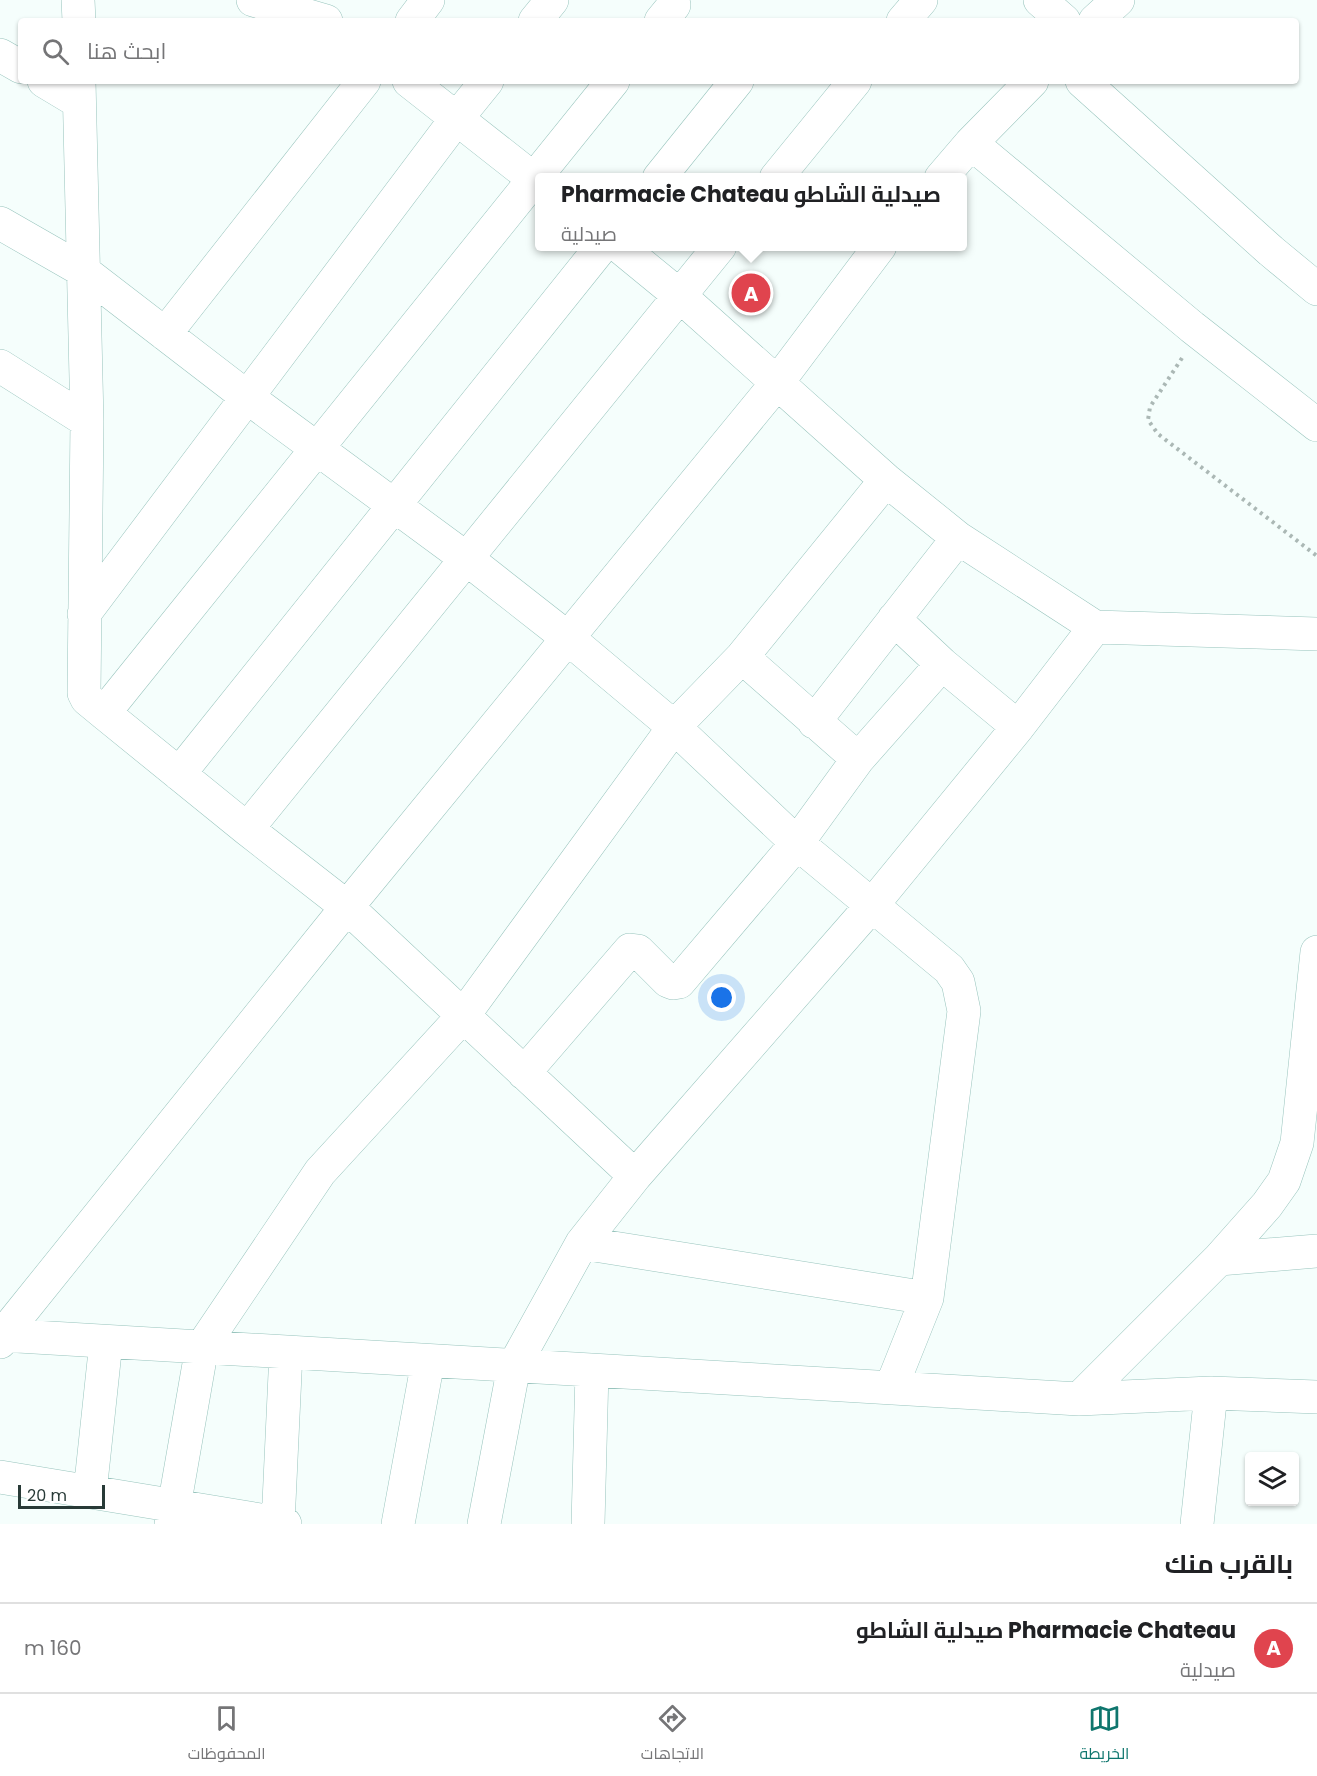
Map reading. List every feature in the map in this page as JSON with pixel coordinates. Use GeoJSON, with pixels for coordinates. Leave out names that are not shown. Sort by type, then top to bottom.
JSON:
{"type":"FeatureCollection","features":[{"type":"Feature","properties":{"kind":"street"},"geometry":{"type":"LineString","coordinates":[[78,0],[79,18]]}},
{"type":"Feature","properties":{"kind":"street"},"geometry":{"type":"LineString","coordinates":[[254,0],[316,18]]}},
{"type":"Feature","properties":{"kind":"street"},"geometry":{"type":"LineString","coordinates":[[414,18],[428,0]]}},
{"type":"Feature","properties":{"kind":"street"},"geometry":{"type":"LineString","coordinates":[[537,18],[552,0]]}},
{"type":"Feature","properties":{"kind":"street"},"geometry":{"type":"LineString","coordinates":[[906,18],[921,0]]}},
{"type":"Feature","properties":{"kind":"street"},"geometry":{"type":"LineString","coordinates":[[1040,0],[1061,18]]}},
{"type":"Feature","properties":{"kind":"street"},"geometry":{"type":"LineString","coordinates":[[1098,18],[1118,0]]}},
{"type":"Feature","properties":{"kind":"street"},"geometry":{"type":"LineString","coordinates":[[0,55],[18,65]]}},
{"type":"Feature","properties":{"kind":"street"},"geometry":{"type":"LineString","coordinates":[[54,84],[79,92],[87,421],[84,614],[84,693],[87,699],[347,907],[635,1176]]}},
{"type":"Feature","properties":{"kind":"street"},"geometry":{"type":"LineString","coordinates":[[165,334],[362,84]]}},
{"type":"Feature","properties":{"kind":"street"},"geometry":{"type":"LineString","coordinates":[[413,84],[535,180]]}},
{"type":"Feature","properties":{"kind":"street"},"geometry":{"type":"LineString","coordinates":[[84,614],[456,118],[484,84]]}},
{"type":"Feature","properties":{"kind":"street"},"geometry":{"type":"LineString","coordinates":[[544,173],[611,84]]}},
{"type":"Feature","properties":{"kind":"street"},"geometry":{"type":"LineString","coordinates":[[661,173],[735,84]]}},
{"type":"Feature","properties":{"kind":"street"},"geometry":{"type":"LineString","coordinates":[[779,173],[853,84]]}},
{"type":"Feature","properties":{"kind":"street"},"geometry":{"type":"LineString","coordinates":[[945,173],[1029,84]]}},
{"type":"Feature","properties":{"kind":"street"},"geometry":{"type":"LineString","coordinates":[[1085,84],[1317,290]]}},
{"type":"Feature","properties":{"kind":"street"},"geometry":{"type":"LineString","coordinates":[[971,143],[1199,332],[1317,425]]}},
{"type":"Feature","properties":{"kind":"street"},"geometry":{"type":"LineString","coordinates":[[104,713],[535,184]]}},
{"type":"Feature","properties":{"kind":"street"},"geometry":{"type":"LineString","coordinates":[[0,223],[82,270],[247,397],[467,559],[569,639],[674,727],[797,843],[949,969],[958,982],[964,1011],[927,1298],[891,1388]]}},
{"type":"Feature","properties":{"kind":"street"},"geometry":{"type":"LineString","coordinates":[[179,774],[598,251]]}},
{"type":"Feature","properties":{"kind":"street"},"geometry":{"type":"LineString","coordinates":[[625,251],[680,296],[886,480],[958,538],[1095,627],[1317,634]]}},
{"type":"Feature","properties":{"kind":"street"},"geometry":{"type":"LineString","coordinates":[[247,829],[716,251]]}},
{"type":"Feature","properties":{"kind":"street"},"geometry":{"type":"LineString","coordinates":[[1,1338],[347,907],[777,383],[876,251]]}},
{"type":"Feature","properties":{"kind":"street"},"geometry":{"type":"LineString","coordinates":[[5,380],[87,421]]}},
{"type":"Feature","properties":{"kind":"street"},"geometry":{"type":"LineString","coordinates":[[172,1515],[202,1347],[320,1172],[463,1016],[674,727],[742,657],[886,480]]}},
{"type":"Feature","properties":{"kind":"street"},"geometry":{"type":"LineString","coordinates":[[814,722],[958,538]]}},
{"type":"Feature","properties":{"kind":"street"},"geometry":{"type":"LineString","coordinates":[[894,619],[942,664],[1017,727]]}},
{"type":"Feature","properties":{"kind":"street"},"geometry":{"type":"LineString","coordinates":[[484,1524],[514,1366],[582,1243],[635,1176],[873,904],[1095,627]]}},
{"type":"Feature","properties":{"kind":"street"},"geometry":{"type":"LineString","coordinates":[[742,657],[858,759]]}},
{"type":"Feature","properties":{"kind":"street"},"geometry":{"type":"LineString","coordinates":[[524,1073],[630,950],[638,951],[668,981],[679,982],[797,843],[858,759],[942,664]]}},
{"type":"Feature","properties":{"kind":"street"},"geometry":{"type":"LineString","coordinates":[[1079,1399],[1218,1259],[1267,1205],[1284,1181],[1297,1143],[1317,952]]}},
{"type":"Feature","properties":{"kind":"street"},"geometry":{"type":"LineString","coordinates":[[582,1243],[927,1298]]}},
{"type":"Feature","properties":{"kind":"street"},"geometry":{"type":"LineString","coordinates":[[1218,1259],[1317,1251]]}},
{"type":"Feature","properties":{"kind":"street"},"geometry":{"type":"LineString","coordinates":[[1,1338],[202,1347],[1079,1399],[1211,1393],[1317,1397]]}},
{"type":"Feature","properties":{"kind":"street"},"geometry":{"type":"LineString","coordinates":[[90,1492],[106,1342]]}},
{"type":"Feature","properties":{"kind":"street"},"geometry":{"type":"LineString","coordinates":[[0,1477],[90,1492],[172,1515],[280,1524],[286,1352]]}},
{"type":"Feature","properties":{"kind":"street"},"geometry":{"type":"LineString","coordinates":[[398,1524],[428,1361]]}},
{"type":"Feature","properties":{"kind":"street"},"geometry":{"type":"LineString","coordinates":[[588,1524],[592,1371]]}},
{"type":"Feature","properties":{"kind":"street"},"geometry":{"type":"LineString","coordinates":[[1197,1524],[1211,1393]]}},
{"type":"Feature","properties":{"kind":"path"},"geometry":{"type":"LineString","coordinates":[[1199,332],[1150,407],[1148,420],[1158,434],[1317,556]]}},
{"type":"Feature","properties":{"kind":"place","name":"Pharmacie Chateau صيدلية الشاطو"},"geometry":{"type":"Point","coordinates":[751,293]}}]}
